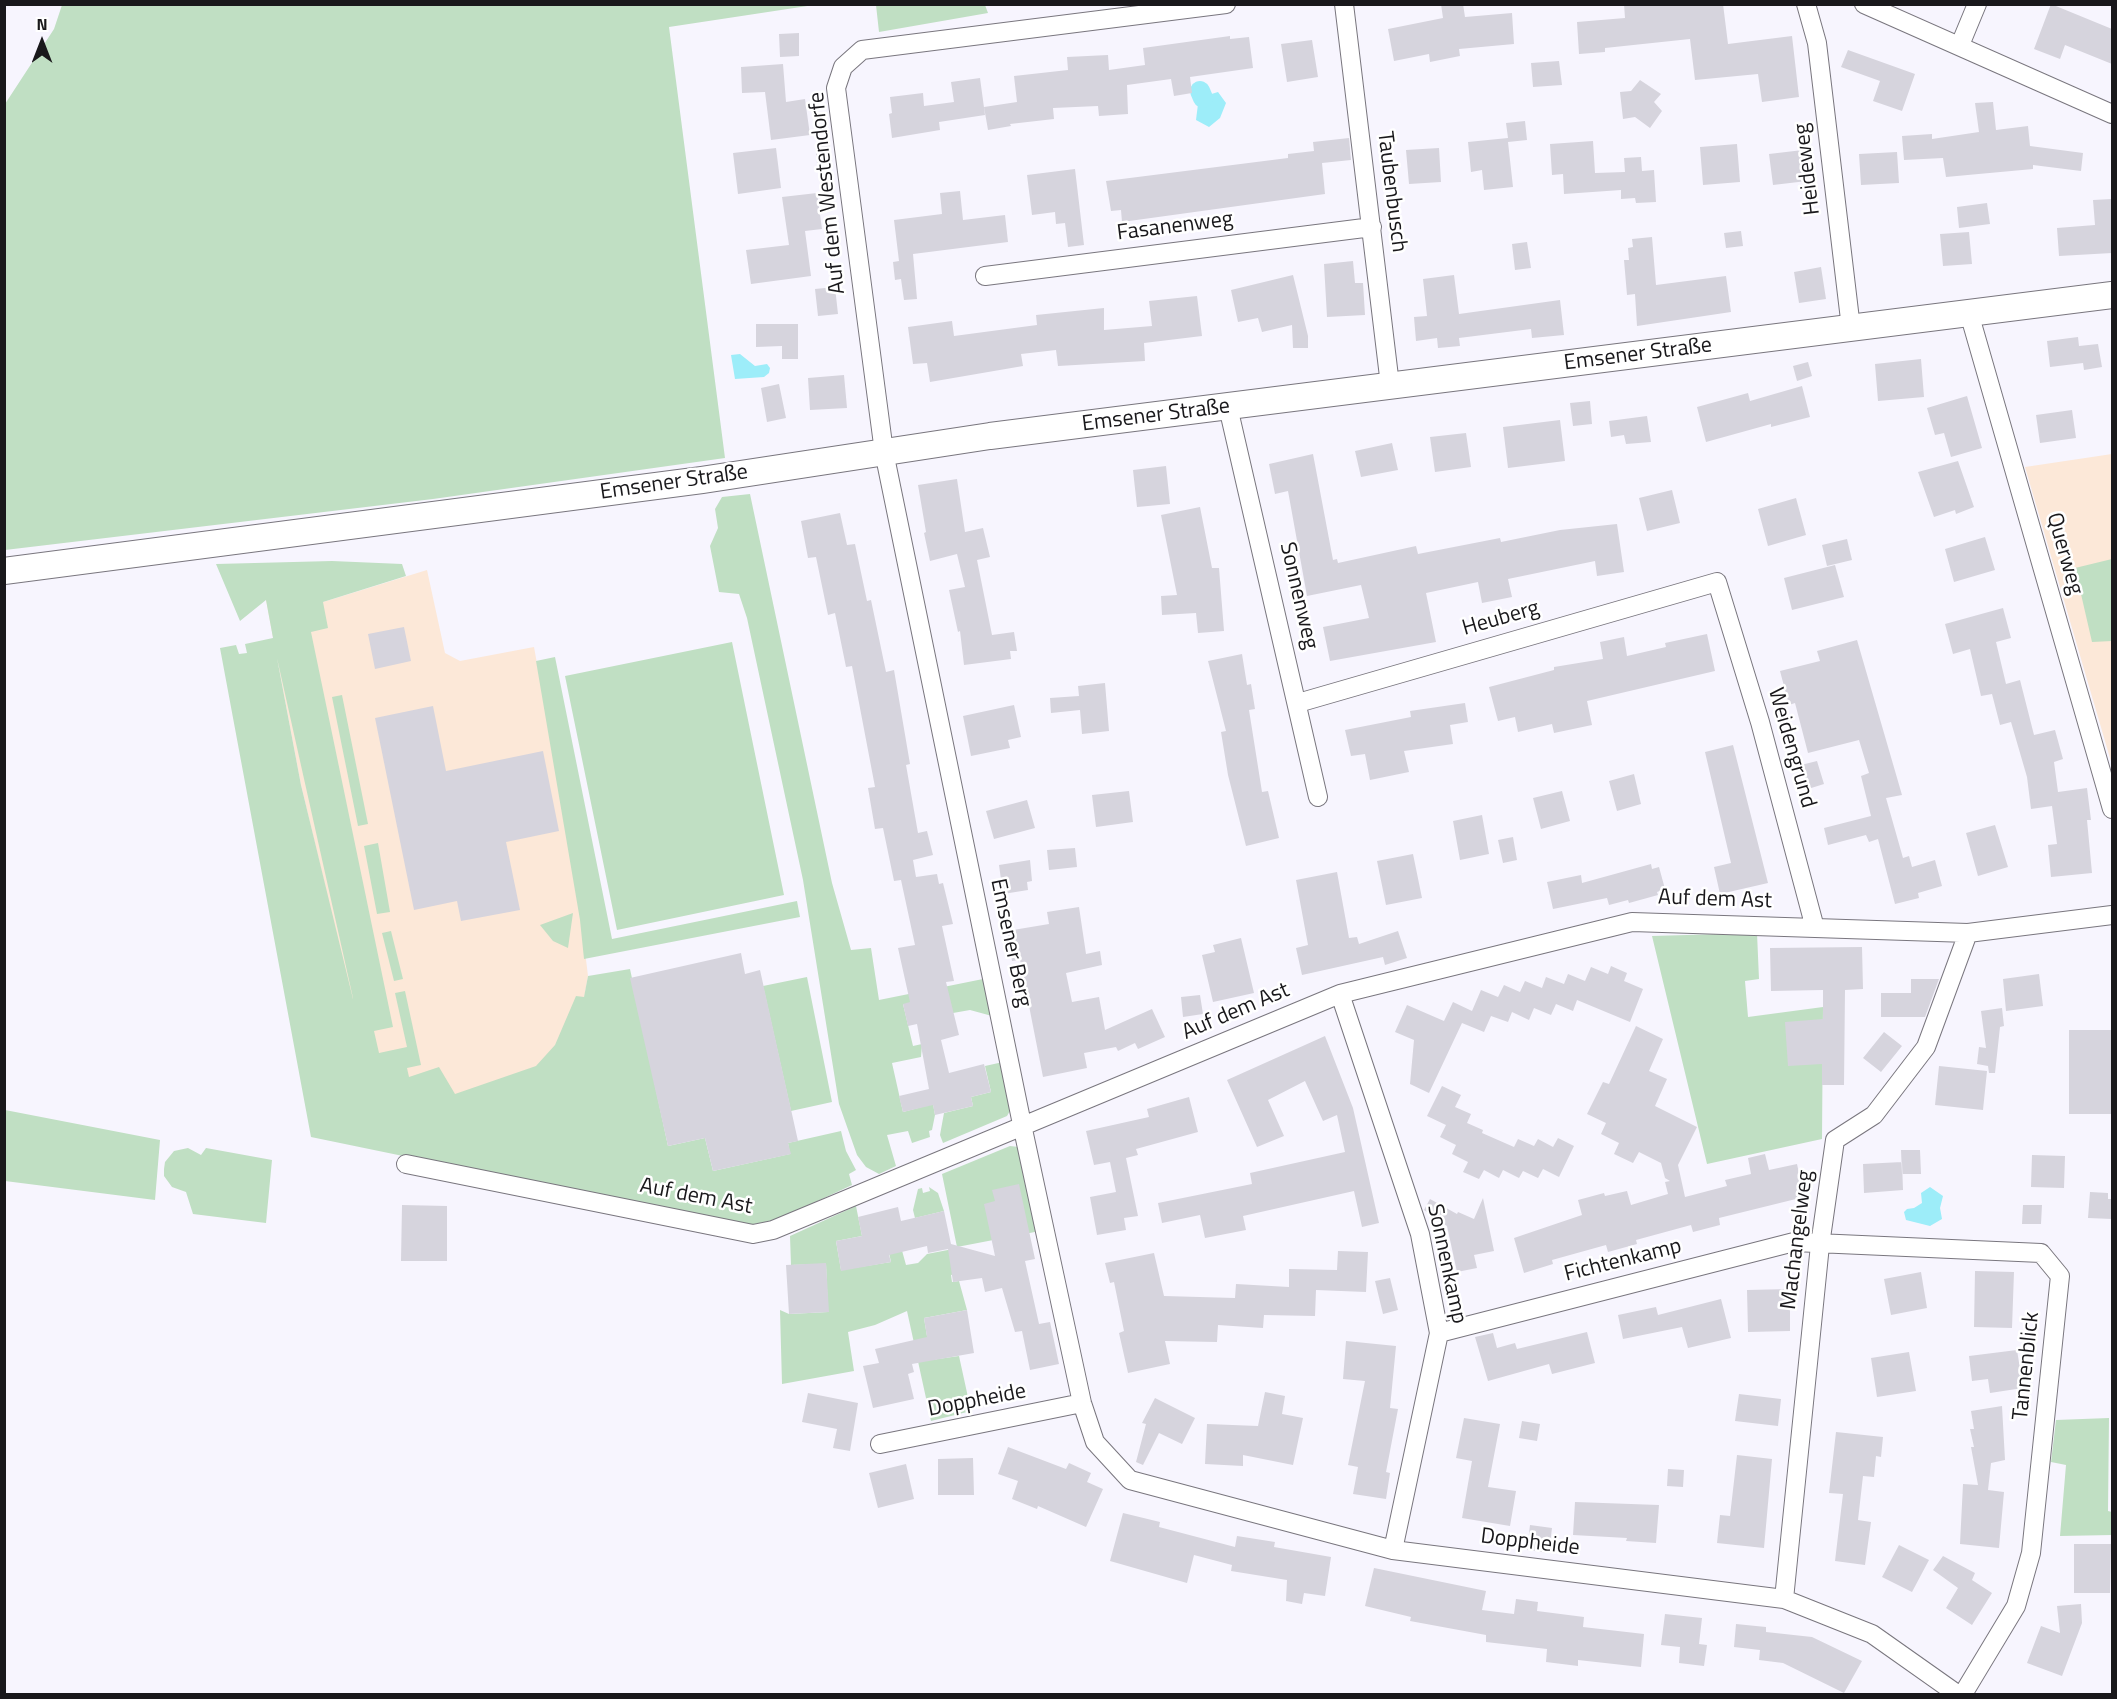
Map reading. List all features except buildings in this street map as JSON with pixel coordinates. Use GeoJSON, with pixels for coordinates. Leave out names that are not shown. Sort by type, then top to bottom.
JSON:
{"type":"FeatureCollection","features":[{"type":"Feature","properties":{"kind":"street","name":"Auf dem Westendorfe"},"geometry":{"type":"LineString","coordinates":[[885,452],[836,88],[843,67],[862,50],[1226,4]]}},
{"type":"Feature","properties":{"kind":"street","name":"Taubenbusch"},"geometry":{"type":"LineString","coordinates":[[1344,4],[1390,385]]}},
{"type":"Feature","properties":{"kind":"street","name":"Heideweg"},"geometry":{"type":"LineString","coordinates":[[1806,4],[1817,43],[1851,328]]}},
{"type":"Feature","properties":{"kind":"street"},"geometry":{"type":"LineString","coordinates":[[1864,4],[2112,114]]}},
{"type":"Feature","properties":{"kind":"street"},"geometry":{"type":"LineString","coordinates":[[1960,45],[1977,4]]}},
{"type":"Feature","properties":{"kind":"street","name":"Fasanenweg"},"geometry":{"type":"LineString","coordinates":[[985,276],[1372,227]]}},
{"type":"Feature","properties":{"kind":"street","name":"Emsener Straße"},"geometry":{"type":"LineString","coordinates":[[4,571],[702,480],[1002,435],[2112,295]]}},
{"type":"Feature","properties":{"kind":"street","name":"Querweg"},"geometry":{"type":"LineString","coordinates":[[1969,313],[2112,809]]}},
{"type":"Feature","properties":{"kind":"street","name":"Sonnenweg"},"geometry":{"type":"LineString","coordinates":[[1228,407],[1318,797]]}},
{"type":"Feature","properties":{"kind":"street","name":"Emsener Berg"},"geometry":{"type":"LineString","coordinates":[[885,452],[1023,1128],[1082,1403],[1095,1442]]}},
{"type":"Feature","properties":{"kind":"street","name":"Heuberg"},"geometry":{"type":"LineString","coordinates":[[1298,703],[1717,582]]}},
{"type":"Feature","properties":{"kind":"street","name":"Weidengrund"},"geometry":{"type":"LineString","coordinates":[[1717,582],[1760,722],[1815,928]]}},
{"type":"Feature","properties":{"kind":"street","name":"Auf dem Ast"},"geometry":{"type":"LineString","coordinates":[[406,1164],[753,1234],[773,1230],[1023,1128],[1340,994],[1632,922],[1968,933],[2112,915]]}},
{"type":"Feature","properties":{"kind":"street","name":"Machangelweg"},"geometry":{"type":"LineString","coordinates":[[1784,1599],[1820,1245],[1835,1140],[1874,1115],[1926,1047],[1968,933]]}},
{"type":"Feature","properties":{"kind":"street","name":"Sonnenkamp"},"geometry":{"type":"LineString","coordinates":[[1340,994],[1420,1234],[1438,1333],[1393,1550]]}},
{"type":"Feature","properties":{"kind":"street","name":"Fichtenkamp"},"geometry":{"type":"LineString","coordinates":[[1438,1333],[1794,1242],[1820,1245]]}},
{"type":"Feature","properties":{"kind":"street","name":"Tannenblick"},"geometry":{"type":"LineString","coordinates":[[1820,1245],[2041,1253],[2060,1276],[2031,1553],[2016,1606],[1963,1695]]}},
{"type":"Feature","properties":{"kind":"street","name":"Doppheide"},"geometry":{"type":"LineString","coordinates":[[880,1444],[1082,1403]]}},
{"type":"Feature","properties":{"kind":"street","name":"Doppheide"},"geometry":{"type":"LineString","coordinates":[[1095,1442],[1130,1480],[1393,1550],[1784,1599],[1872,1634],[1957,1695]]}},
{"type":"Feature","properties":{"kind":"shaded area"},"geometry":{"type":"Polygon","coordinates":[[[2112,454],[2112,765],[2025,467],[2112,454]]]}},
{"type":"Feature","properties":{"kind":"shaded area"},"geometry":{"type":"Polygon","coordinates":[[[427,570],[445,653],[460,661],[534,647],[577,885],[588,976],[575,1050],[590,1093],[377,1104],[301,785],[266,600],[323,602],[427,570]]]}},
{"type":"Feature","properties":{"kind":"green space"},"geometry":{"type":"Polygon","coordinates":[[[62,5],[814,5],[669,27],[725,458],[433,499],[5,550],[5,104],[54,29],[62,5]]]}},
{"type":"Feature","properties":{"kind":"green space"},"geometry":{"type":"Polygon","coordinates":[[[876,5],[985,5],[988,13],[879,32],[876,5]]]}},
{"type":"Feature","properties":{"kind":"green space"},"geometry":{"type":"Polygon","coordinates":[[[750,494],[832,883],[851,950],[871,948],[879,1000],[983,979],[992,1016],[970,1010],[953,1013],[903,1004],[913,1046],[922,1044],[921,1057],[892,1063],[903,1112],[933,1104],[935,1115],[932,1130],[929,1131],[930,1137],[912,1143],[908,1131],[887,1135],[896,1166],[879,1174],[866,1167],[857,1155],[839,1104],[803,880],[747,618],[739,594],[719,592],[710,546],[718,528],[715,509],[722,497],[750,494]]]}},
{"type":"Feature","properties":{"kind":"green space"},"geometry":{"type":"Polygon","coordinates":[[[2112,559],[2112,641],[2092,642],[2075,568],[2112,559]]]}},
{"type":"Feature","properties":{"kind":"green space"},"geometry":{"type":"Polygon","coordinates":[[[332,561],[402,564],[406,576],[323,602],[328,628],[311,632],[393,1027],[374,1031],[379,1053],[407,1047],[395,993],[405,991],[421,1065],[407,1068],[409,1077],[439,1067],[455,1094],[536,1066],[555,1045],[576,996],[584,997],[588,976],[630,969],[668,1146],[705,1138],[713,1171],[790,1154],[788,1143],[841,1131],[846,1151],[856,1170],[849,1174],[852,1185],[777,1220],[742,1226],[311,1137],[220,648],[236,645],[239,654],[247,653],[245,644],[273,638],[266,600],[240,621],[216,564],[332,561]],[[277,658],[301,785],[353,999],[277,658]]]}},
{"type":"Feature","properties":{"kind":"green space"},"geometry":{"type":"Polygon","coordinates":[[[732,642],[784,895],[617,930],[565,676],[732,642]]]}},
{"type":"Feature","properties":{"kind":"green space"},"geometry":{"type":"Polygon","coordinates":[[[555,657],[612,939],[797,901],[800,917],[584,959],[580,920],[536,661],[555,657]]]}},
{"type":"Feature","properties":{"kind":"green space"},"geometry":{"type":"Polygon","coordinates":[[[342,695],[368,824],[358,826],[332,697],[342,695]]]}},
{"type":"Feature","properties":{"kind":"green space"},"geometry":{"type":"Polygon","coordinates":[[[378,843],[390,912],[377,914],[364,846],[378,843]]]}},
{"type":"Feature","properties":{"kind":"green space"},"geometry":{"type":"Polygon","coordinates":[[[573,913],[568,948],[553,941],[540,925],[573,913]]]}},
{"type":"Feature","properties":{"kind":"green space"},"geometry":{"type":"Polygon","coordinates":[[[391,931],[403,979],[394,981],[382,933],[391,931]]]}},
{"type":"Feature","properties":{"kind":"green space"},"geometry":{"type":"Polygon","coordinates":[[[1757,933],[1759,979],[1745,981],[1748,1017],[1823,1007],[1822,1139],[1707,1164],[1652,936],[1757,933]]]}},
{"type":"Feature","properties":{"kind":"green space"},"geometry":{"type":"Polygon","coordinates":[[[807,977],[832,1102],[791,1111],[763,986],[807,977]]]}},
{"type":"Feature","properties":{"kind":"green space"},"geometry":{"type":"Polygon","coordinates":[[[1003,1062],[1011,1109],[1007,1116],[943,1143],[940,1135],[944,1113],[973,1106],[971,1097],[991,1092],[985,1066],[1003,1062]]]}},
{"type":"Feature","properties":{"kind":"green space"},"geometry":{"type":"Polygon","coordinates":[[[5,1110],[160,1140],[155,1200],[5,1181],[5,1110]]]}},
{"type":"Feature","properties":{"kind":"green space"},"geometry":{"type":"Polygon","coordinates":[[[1010,1146],[1019,1147],[1040,1231],[957,1247],[942,1174],[1010,1146]]]}},
{"type":"Feature","properties":{"kind":"green space"},"geometry":{"type":"Polygon","coordinates":[[[188,1148],[201,1155],[206,1148],[272,1160],[266,1223],[193,1214],[186,1192],[172,1187],[164,1176],[165,1162],[174,1151],[188,1148]]]}},
{"type":"Feature","properties":{"kind":"green space"},"geometry":{"type":"Polygon","coordinates":[[[929,1187],[938,1193],[944,1211],[915,1218],[913,1210],[918,1189],[922,1188],[923,1193],[930,1191],[929,1187]]]}},
{"type":"Feature","properties":{"kind":"green space"},"geometry":{"type":"Polygon","coordinates":[[[856,1206],[862,1236],[836,1241],[841,1270],[891,1262],[886,1239],[898,1236],[906,1265],[918,1263],[927,1254],[953,1249],[955,1274],[951,1275],[952,1282],[959,1281],[967,1310],[924,1318],[931,1360],[959,1356],[971,1411],[931,1421],[907,1311],[875,1325],[848,1332],[854,1371],[782,1384],[780,1310],[789,1314],[828,1312],[826,1264],[791,1265],[790,1236],[856,1206]]]}},
{"type":"Feature","properties":{"kind":"green space"},"geometry":{"type":"Polygon","coordinates":[[[2109,1418],[2108,1511],[2112,1512],[2112,1535],[2060,1536],[2066,1465],[2051,1462],[2056,1420],[2109,1418]]]}},
{"type":"Feature","properties":{"kind":"water"},"geometry":{"type":"Polygon","coordinates":[[[1218,92],[1226,103],[1220,118],[1209,127],[1196,120],[1198,104],[1205,96],[1218,92]]]}},
{"type":"Feature","properties":{"kind":"water"},"geometry":{"type":"Polygon","coordinates":[[[740,354],[755,366],[767,364],[770,368],[769,373],[764,377],[735,379],[731,355],[740,354]]]}},
{"type":"Feature","properties":{"kind":"water"},"geometry":{"type":"Polygon","coordinates":[[[1930,1187],[1943,1196],[1940,1208],[1942,1219],[1930,1226],[1906,1220],[1904,1212],[1922,1203],[1921,1193],[1930,1187]]]}},
{"type":"Feature","properties":{"kind":"waterway"},"geometry":{"type":"LineString","coordinates":[[1200,91],[1203,98]]}}]}
